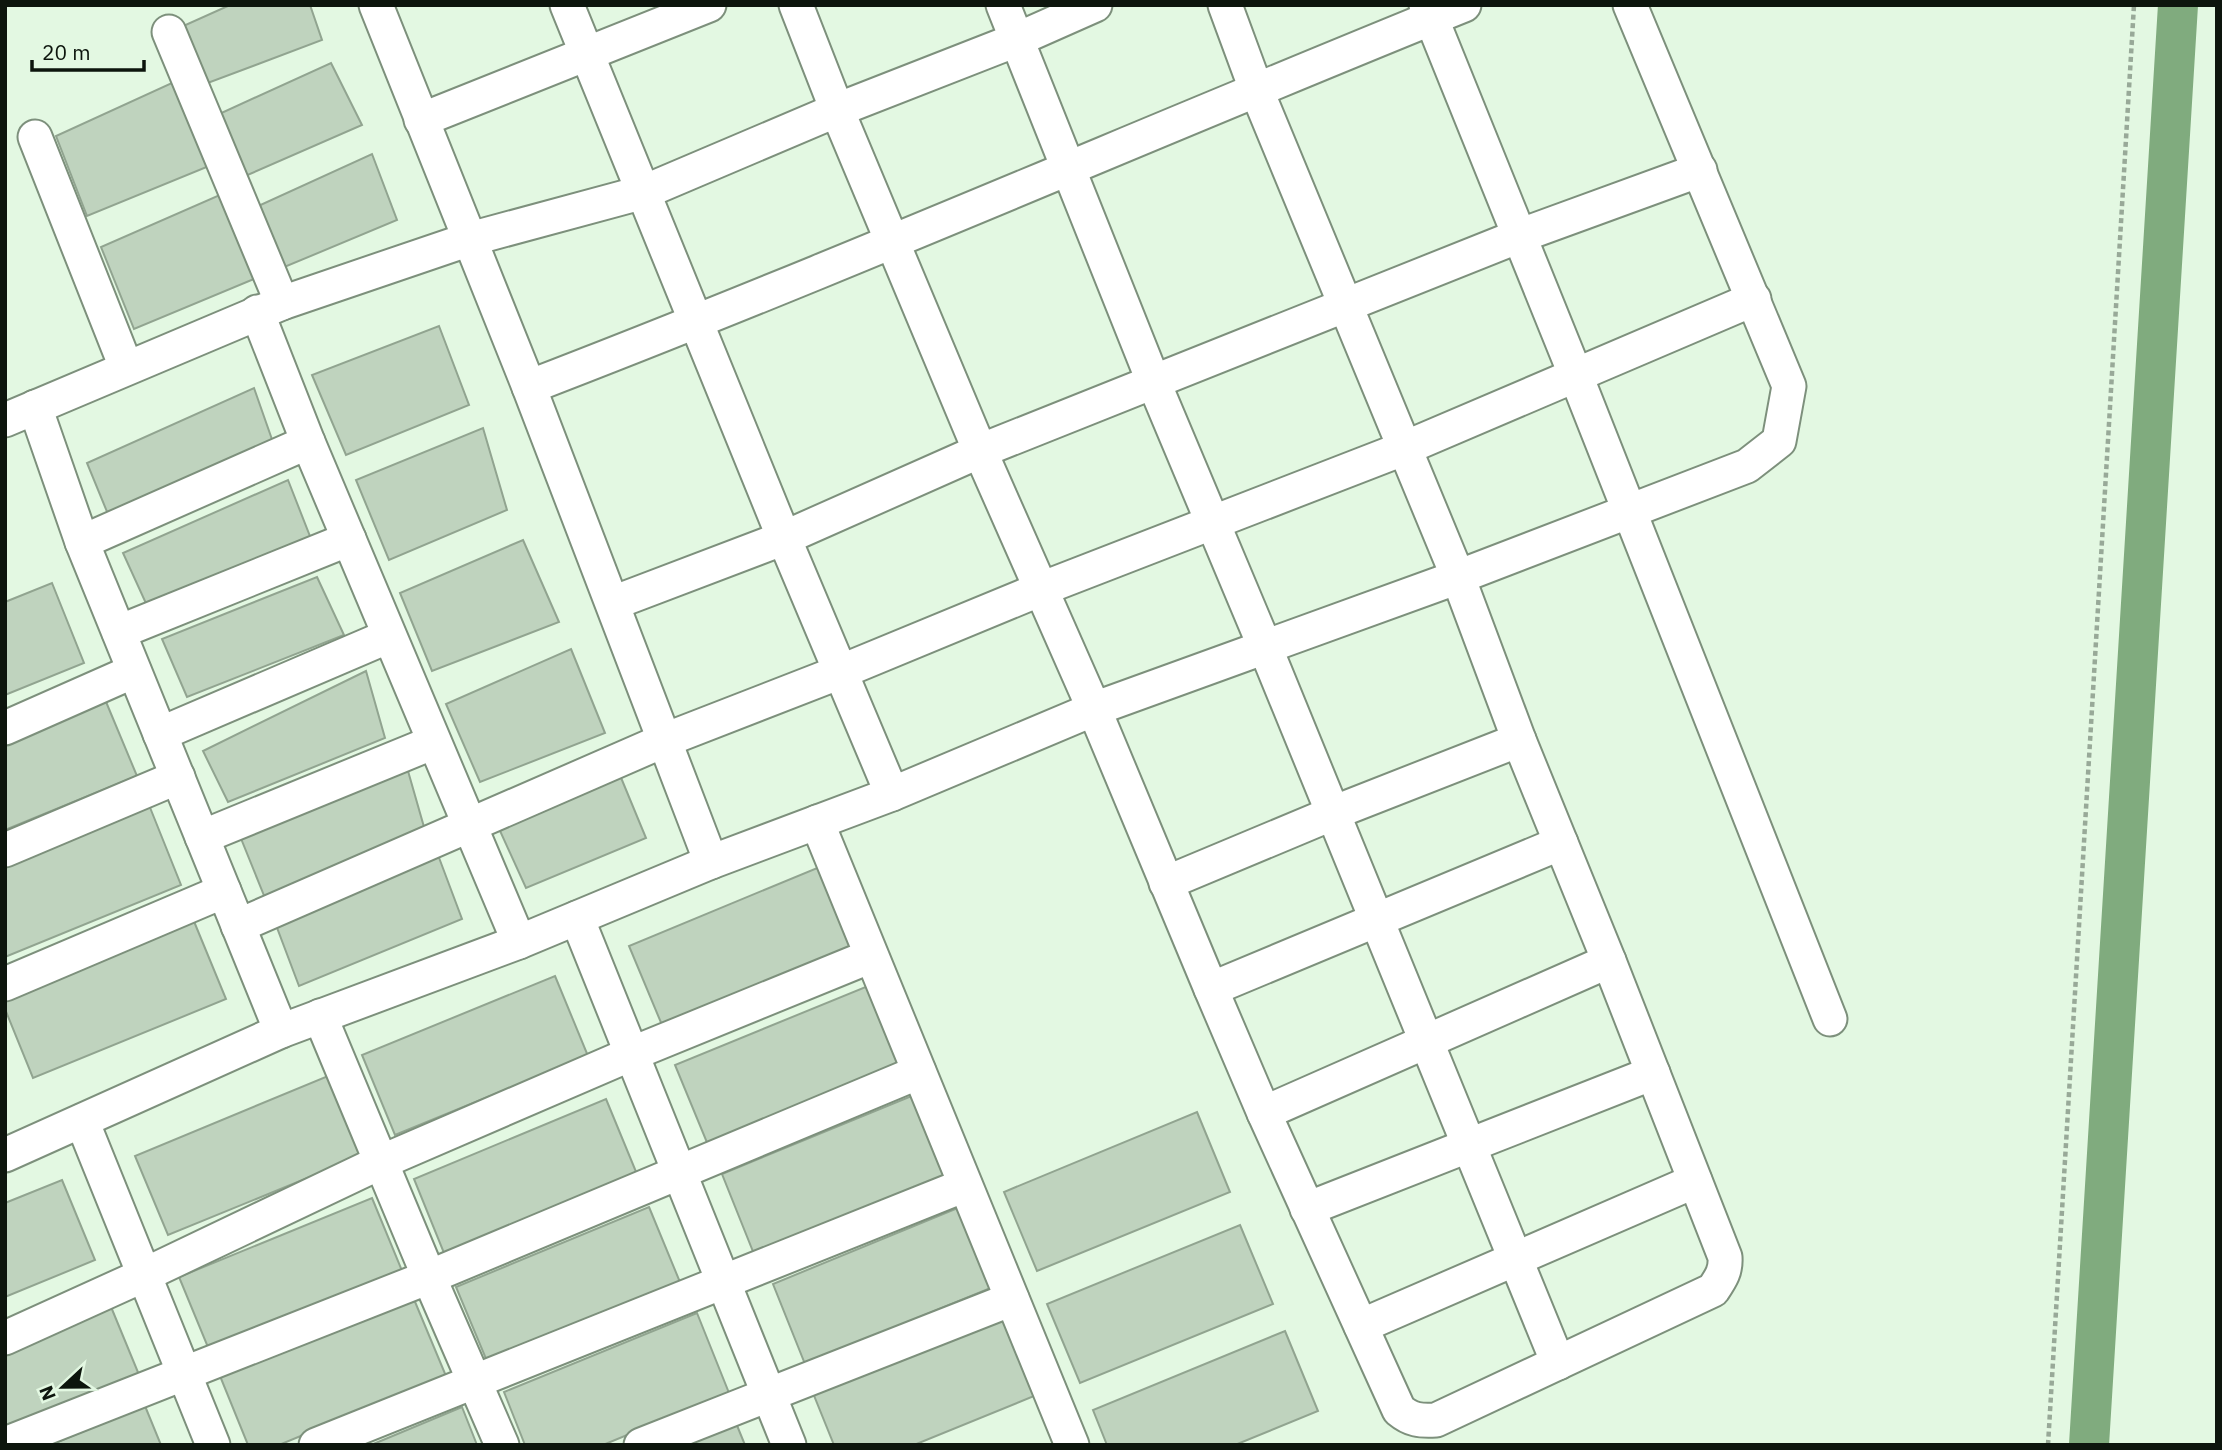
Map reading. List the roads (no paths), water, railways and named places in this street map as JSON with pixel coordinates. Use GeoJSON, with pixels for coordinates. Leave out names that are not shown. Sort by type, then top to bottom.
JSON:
{"type":"FeatureCollection","features":[{"type":"Feature","properties":{"kind":"street"},"geometry":{"type":"LineString","coordinates":[[376,5],[529,387],[711,862]]}},
{"type":"Feature","properties":{"kind":"street"},"geometry":{"type":"LineString","coordinates":[[567,5],[892,794]]}},
{"type":"Feature","properties":{"kind":"street"},"geometry":{"type":"LineString","coordinates":[[421,120],[709,5]]}},
{"type":"Feature","properties":{"kind":"street"},"geometry":{"type":"LineString","coordinates":[[796,5],[837,110],[981,451],[1307,1209],[1399,1410],[1418,1421],[1436,1420],[1713,1290],[1723,1276],[1725,1256],[1519,740],[1458,577],[1256,89],[1224,5]]}},
{"type":"Feature","properties":{"kind":"street"},"geometry":{"type":"LineString","coordinates":[[1003,5],[1154,383],[1559,1363]]}},
{"type":"Feature","properties":{"kind":"street"},"geometry":{"type":"LineString","coordinates":[[281,1031],[82,542],[20,413],[269,307],[470,239],[644,192],[1095,5]]}},
{"type":"Feature","properties":{"kind":"street"},"geometry":{"type":"LineString","coordinates":[[529,387],[893,243],[1256,89],[1429,12],[1464,5]]}},
{"type":"Feature","properties":{"kind":"street"},"geometry":{"type":"LineString","coordinates":[[5,1155],[281,1031],[519,942],[711,862],[892,794],[1094,709],[1458,577],[1747,466],[1779,441],[1789,386],[1630,5]]}},
{"type":"Feature","properties":{"kind":"street"},"geometry":{"type":"LineString","coordinates":[[1429,12],[1830,1019]]}},
{"type":"Feature","properties":{"kind":"street"},"geometry":{"type":"LineString","coordinates":[[169,32],[269,307],[308,442],[519,942]]}},
{"type":"Feature","properties":{"kind":"street"},"geometry":{"type":"LineString","coordinates":[[35,137],[126,367]]}},
{"type":"Feature","properties":{"kind":"street"},"geometry":{"type":"LineString","coordinates":[[613,603],[784,537],[981,451],[1519,236],[1700,170]]}},
{"type":"Feature","properties":{"kind":"street"},"geometry":{"type":"LineString","coordinates":[[238,926],[665,740],[840,672],[1041,589],[1405,448],[1754,299]]}},
{"type":"Feature","properties":{"kind":"street"},"geometry":{"type":"LineString","coordinates":[[82,542],[308,442]]}},
{"type":"Feature","properties":{"kind":"street"},"geometry":{"type":"LineString","coordinates":[[118,632],[349,539]]}},
{"type":"Feature","properties":{"kind":"street"},"geometry":{"type":"LineString","coordinates":[[160,734],[389,636]]}},
{"type":"Feature","properties":{"kind":"street"},"geometry":{"type":"LineString","coordinates":[[5,728],[134,671]]}},
{"type":"Feature","properties":{"kind":"street"},"geometry":{"type":"LineString","coordinates":[[1166,883],[1519,740]]}},
{"type":"Feature","properties":{"kind":"street"},"geometry":{"type":"LineString","coordinates":[[202,837],[434,742]]}},
{"type":"Feature","properties":{"kind":"street"},"geometry":{"type":"LineString","coordinates":[[5,850],[178,777]]}},
{"type":"Feature","properties":{"kind":"street"},"geometry":{"type":"LineString","coordinates":[[817,822],[1072,1445]]}},
{"type":"Feature","properties":{"kind":"street"},"geometry":{"type":"LineString","coordinates":[[1211,989],[1561,843]]}},
{"type":"Feature","properties":{"kind":"street"},"geometry":{"type":"LineString","coordinates":[[5,984],[224,891]]}},
{"type":"Feature","properties":{"kind":"street"},"geometry":{"type":"LineString","coordinates":[[577,918],[789,1445]]}},
{"type":"Feature","properties":{"kind":"street"},"geometry":{"type":"LineString","coordinates":[[5,1338],[381,1162],[631,1054],[872,956]]}},
{"type":"Feature","properties":{"kind":"street"},"geometry":{"type":"LineString","coordinates":[[1264,1113],[1609,961]]}},
{"type":"Feature","properties":{"kind":"street"},"geometry":{"type":"LineString","coordinates":[[320,1016],[502,1445]]}},
{"type":"Feature","properties":{"kind":"street"},"geometry":{"type":"LineString","coordinates":[[5,1444],[429,1277],[919,1072]]}},
{"type":"Feature","properties":{"kind":"street"},"geometry":{"type":"LineString","coordinates":[[1307,1209],[1653,1073]]}},
{"type":"Feature","properties":{"kind":"street"},"geometry":{"type":"LineString","coordinates":[[82,1121],[213,1445]]}},
{"type":"Feature","properties":{"kind":"street"},"geometry":{"type":"LineString","coordinates":[[1361,1326],[1695,1181]]}},
{"type":"Feature","properties":{"kind":"street"},"geometry":{"type":"LineString","coordinates":[[316,1445],[965,1185]]}},
{"type":"Feature","properties":{"kind":"street"},"geometry":{"type":"LineString","coordinates":[[641,1445],[1012,1299]]}},
{"type":"Feature","properties":{"kind":"waterway"},"geometry":{"type":"LineString","coordinates":[[2089,1445],[2178,5]]}}]}
